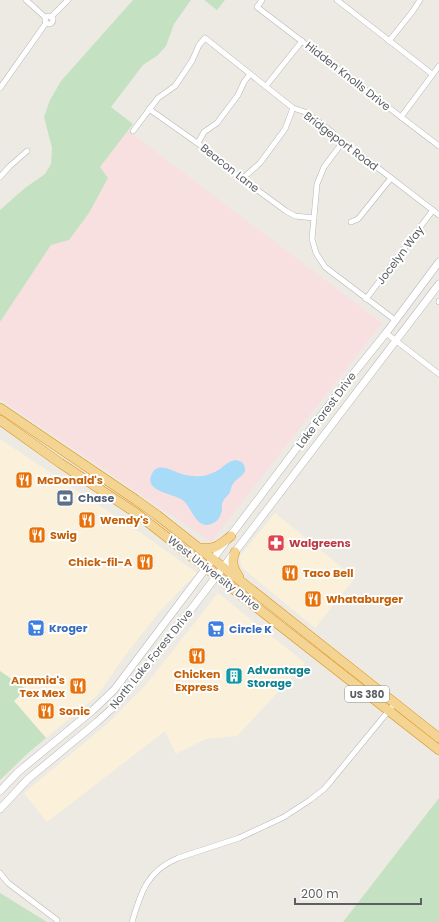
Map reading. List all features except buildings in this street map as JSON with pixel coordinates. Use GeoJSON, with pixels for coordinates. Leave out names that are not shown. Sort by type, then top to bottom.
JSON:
{"type":"FeatureCollection","features":[{"type":"Feature","properties":{"kind":"highway","name":"West University Drive"},"geometry":{"type":"LineString","coordinates":[[0,408],[136,500],[200,548],[439,738]]}},
{"type":"Feature","properties":{"kind":"highway","name":"West University Drive"},"geometry":{"type":"LineString","coordinates":[[0,420],[82,478],[136,513],[207,567],[439,750]]}},
{"type":"Feature","properties":{"kind":"highway"},"geometry":{"type":"LineString","coordinates":[[200,548],[208,549],[217,547],[231,536]]}},
{"type":"Feature","properties":{"kind":"highway"},"geometry":{"type":"LineString","coordinates":[[235,552],[232,561],[233,566],[241,581]]}},
{"type":"Feature","properties":{"kind":"highway"},"geometry":{"type":"LineString","coordinates":[[296,637],[302,629]]}},
{"type":"Feature","properties":{"kind":"main road","name":"Lake Forest Drive"},"geometry":{"type":"LineString","coordinates":[[213,559],[439,262]]}},
{"type":"Feature","properties":{"kind":"main road","name":"Lake Forest Drive"},"geometry":{"type":"LineString","coordinates":[[223,567],[439,284]]}},
{"type":"Feature","properties":{"kind":"main road","name":"North Lake Forest Drive"},"geometry":{"type":"LineString","coordinates":[[0,792],[18,772],[92,711],[114,690],[213,559]]}},
{"type":"Feature","properties":{"kind":"main road","name":"North Lake Forest Drive"},"geometry":{"type":"LineString","coordinates":[[0,809],[28,779],[118,704],[223,567]]}},
{"type":"Feature","properties":{"kind":"main road"},"geometry":{"type":"LineString","coordinates":[[142,654],[151,662]]}},
{"type":"Feature","properties":{"kind":"main road"},"geometry":{"type":"LineString","coordinates":[[74,725],[82,734]]}},
{"type":"Feature","properties":{"kind":"street"},"geometry":{"type":"LineString","coordinates":[[26,0],[48,19]]}},
{"type":"Feature","properties":{"kind":"street"},"geometry":{"type":"LineString","coordinates":[[0,88],[48,19],[68,0]]}},
{"type":"Feature","properties":{"kind":"street","name":"Hidden Knolls Drive"},"geometry":{"type":"LineString","coordinates":[[262,0],[257,7],[439,146]]}},
{"type":"Feature","properties":{"kind":"street"},"geometry":{"type":"LineString","coordinates":[[336,0],[432,74]]}},
{"type":"Feature","properties":{"kind":"street"},"geometry":{"type":"LineString","coordinates":[[389,41],[420,0]]}},
{"type":"Feature","properties":{"kind":"street","name":"Bridgeport Road"},"geometry":{"type":"LineString","coordinates":[[149,109],[158,98],[175,86],[192,61],[199,45],[205,38],[293,108],[305,112],[332,132],[342,143],[356,154],[369,161],[439,215]]}},
{"type":"Feature","properties":{"kind":"street"},"geometry":{"type":"LineString","coordinates":[[266,86],[302,41]]}},
{"type":"Feature","properties":{"kind":"street"},"geometry":{"type":"LineString","coordinates":[[400,117],[439,66]]}},
{"type":"Feature","properties":{"kind":"street"},"geometry":{"type":"LineString","coordinates":[[198,143],[204,132],[217,123],[238,95],[244,82],[250,74]]}},
{"type":"Feature","properties":{"kind":"street"},"geometry":{"type":"LineString","coordinates":[[242,178],[260,163],[285,129],[293,108]]}},
{"type":"Feature","properties":{"kind":"street"},"geometry":{"type":"LineString","coordinates":[[133,131],[149,109]]}},
{"type":"Feature","properties":{"kind":"street","name":"Beacon Lane"},"geometry":{"type":"LineString","coordinates":[[149,109],[198,143],[222,164],[286,211],[295,216],[314,218]]}},
{"type":"Feature","properties":{"kind":"street"},"geometry":{"type":"LineString","coordinates":[[342,143],[324,167],[317,184],[312,239],[316,254],[325,267],[396,320]]}},
{"type":"Feature","properties":{"kind":"street"},"geometry":{"type":"LineString","coordinates":[[0,177],[27,151]]}},
{"type":"Feature","properties":{"kind":"street"},"geometry":{"type":"LineString","coordinates":[[351,222],[358,219],[390,178]]}},
{"type":"Feature","properties":{"kind":"street","name":"Jocelyn Way"},"geometry":{"type":"LineString","coordinates":[[366,299],[433,210]]}},
{"type":"Feature","properties":{"kind":"street"},"geometry":{"type":"LineString","coordinates":[[386,333],[439,374]]}},
{"type":"Feature","properties":{"kind":"street"},"geometry":{"type":"LineString","coordinates":[[132,922],[143,889],[154,873],[161,867],[178,858],[239,838],[284,817],[301,807],[324,789],[395,702]]}},
{"type":"Feature","properties":{"kind":"street"},"geometry":{"type":"LineString","coordinates":[[0,873],[8,883],[57,920],[57,922]]}},
{"type":"Feature","properties":{"kind":"street"},"geometry":{"type":"LineString","coordinates":[[0,880],[8,883]]}},
{"type":"Feature","properties":{"kind":"shaded area"},"geometry":{"type":"Polygon","coordinates":[[[127,130],[382,323],[211,542],[0,399],[0,322],[51,245],[69,240],[89,213],[108,178],[100,167],[127,130]]]}},
{"type":"Feature","properties":{"kind":"shaded area"},"geometry":{"type":"Polygon","coordinates":[[[0,439],[151,540],[197,573],[160,611],[124,657],[97,696],[46,738],[14,701],[26,689],[0,671],[0,439]]]}},
{"type":"Feature","properties":{"kind":"shaded area"},"geometry":{"type":"Polygon","coordinates":[[[275,513],[355,578],[315,628],[241,567],[240,556],[275,513]]]}},
{"type":"Feature","properties":{"kind":"shaded area"},"geometry":{"type":"Polygon","coordinates":[[[218,593],[305,663],[237,736],[205,739],[176,754],[165,731],[47,822],[24,793],[107,724],[145,686],[218,593]]]}},
{"type":"Feature","properties":{"kind":"green space"},"geometry":{"type":"Polygon","coordinates":[[[133,0],[191,0],[174,24],[166,46],[158,55],[143,65],[111,107],[133,124],[100,167],[108,178],[89,213],[69,240],[51,245],[0,322],[0,210],[25,188],[45,174],[51,164],[52,148],[44,117],[50,100],[61,81],[133,0]]]}},
{"type":"Feature","properties":{"kind":"green space"},"geometry":{"type":"Polygon","coordinates":[[[204,0],[225,0],[217,10],[204,0]]]}},
{"type":"Feature","properties":{"kind":"green space"},"geometry":{"type":"Polygon","coordinates":[[[0,671],[26,689],[14,701],[46,738],[0,780],[0,671]]]}},
{"type":"Feature","properties":{"kind":"green space"},"geometry":{"type":"Polygon","coordinates":[[[439,798],[439,922],[343,922],[439,798]]]}},
{"type":"Feature","properties":{"kind":"green space"},"geometry":{"type":"Polygon","coordinates":[[[0,893],[47,922],[0,922],[0,893]]]}},
{"type":"Feature","properties":{"kind":"water"},"geometry":{"type":"Polygon","coordinates":[[[236,460],[242,462],[245,469],[244,472],[232,485],[230,492],[222,504],[219,518],[216,522],[211,524],[206,525],[201,523],[197,520],[185,502],[177,497],[156,489],[150,481],[153,471],[160,468],[186,475],[201,476],[208,475],[220,469],[229,462],[236,460]]]}},
{"type":"Feature","properties":{"kind":"place","name":"McDonald's"},"geometry":{"type":"Point","coordinates":[24,480]}},
{"type":"Feature","properties":{"kind":"place","name":"Chase"},"geometry":{"type":"Point","coordinates":[65,498]}},
{"type":"Feature","properties":{"kind":"place","name":"Wendy's"},"geometry":{"type":"Point","coordinates":[87,520]}},
{"type":"Feature","properties":{"kind":"place","name":"Swig"},"geometry":{"type":"Point","coordinates":[37,535]}},
{"type":"Feature","properties":{"kind":"place","name":"Walgreens"},"geometry":{"type":"Point","coordinates":[276,543]}},
{"type":"Feature","properties":{"kind":"place","name":"Chick-fil-A"},"geometry":{"type":"Point","coordinates":[145,562]}},
{"type":"Feature","properties":{"kind":"place","name":"Taco Bell"},"geometry":{"type":"Point","coordinates":[290,573]}},
{"type":"Feature","properties":{"kind":"place","name":"Whataburger"},"geometry":{"type":"Point","coordinates":[313,599]}},
{"type":"Feature","properties":{"kind":"place","name":"Kroger"},"geometry":{"type":"Point","coordinates":[36,628]}},
{"type":"Feature","properties":{"kind":"place","name":"Circle K"},"geometry":{"type":"Point","coordinates":[216,629]}},
{"type":"Feature","properties":{"kind":"place","name":"Chicken Express"},"geometry":{"type":"Point","coordinates":[197,656]}},
{"type":"Feature","properties":{"kind":"place","name":"Advantage Storage"},"geometry":{"type":"Point","coordinates":[234,676]}},
{"type":"Feature","properties":{"kind":"place","name":"Anamia's Tex Mex"},"geometry":{"type":"Point","coordinates":[78,686]}},
{"type":"Feature","properties":{"kind":"place","name":"Sonic"},"geometry":{"type":"Point","coordinates":[46,711]}}]}
